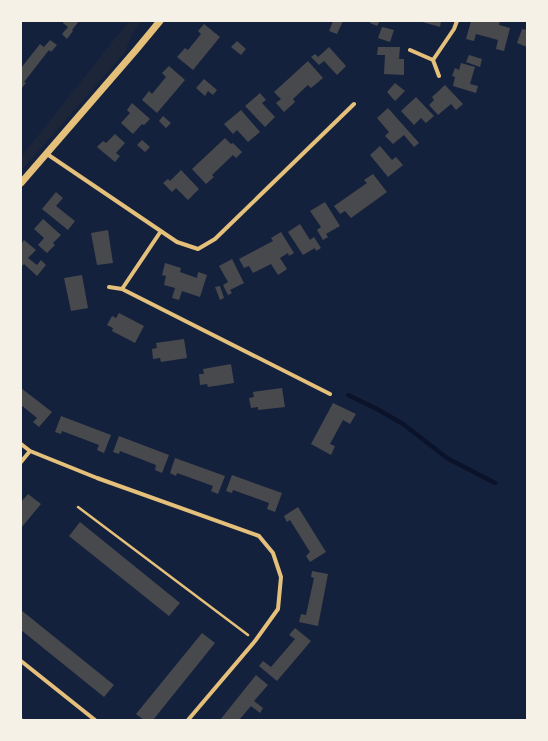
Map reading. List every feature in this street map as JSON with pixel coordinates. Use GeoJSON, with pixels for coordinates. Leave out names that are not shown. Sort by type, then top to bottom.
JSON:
{"type":"FeatureCollection","features":[{"type":"Feature","properties":{"kind":"street"},"geometry":{"type":"LineString","coordinates":[[21,183],[160,21]]}},
{"type":"Feature","properties":{"kind":"street"},"geometry":{"type":"LineString","coordinates":[[433,60],[457,21]]}},
{"type":"Feature","properties":{"kind":"street"},"geometry":{"type":"LineString","coordinates":[[410,50],[433,60],[439,76]]}},
{"type":"Feature","properties":{"kind":"street"},"geometry":{"type":"LineString","coordinates":[[47,154],[177,242],[198,249],[216,239],[354,104]]}},
{"type":"Feature","properties":{"kind":"street"},"geometry":{"type":"LineString","coordinates":[[122,289],[161,231]]}},
{"type":"Feature","properties":{"kind":"street"},"geometry":{"type":"LineString","coordinates":[[109,287],[122,289],[330,394]]}},
{"type":"Feature","properties":{"kind":"street"},"geometry":{"type":"LineString","coordinates":[[21,444],[30,451],[97,478],[259,536],[273,553],[281,577],[278,609],[255,641],[188,720]]}},
{"type":"Feature","properties":{"kind":"street"},"geometry":{"type":"LineString","coordinates":[[21,462],[30,451]]}},
{"type":"Feature","properties":{"kind":"street"},"geometry":{"type":"LineString","coordinates":[[21,661],[95,720]]}},
{"type":"Feature","properties":{"kind":"path"},"geometry":{"type":"LineString","coordinates":[[78,507],[255,641]]}},
{"type":"Feature","properties":{"kind":"shaded area"},"geometry":{"type":"Polygon","coordinates":[[[129,21],[142,21],[132,34],[125,52],[21,171],[21,157],[129,21]]]}},
{"type":"Feature","properties":{"kind":"building"},"geometry":{"type":"Polygon","coordinates":[[[64,21],[79,21],[67,39],[62,34],[68,27],[63,23],[64,21]]]}},
{"type":"Feature","properties":{"kind":"building"},"geometry":{"type":"Polygon","coordinates":[[[333,21],[343,21],[337,34],[329,31],[333,21]]]}},
{"type":"Feature","properties":{"kind":"building"},"geometry":{"type":"Polygon","coordinates":[[[371,21],[380,21],[377,26],[370,23],[371,21]]]}},
{"type":"Feature","properties":{"kind":"building"},"geometry":{"type":"Polygon","coordinates":[[[419,21],[441,21],[440,27],[419,21]]]}},
{"type":"Feature","properties":{"kind":"building"},"geometry":{"type":"Polygon","coordinates":[[[471,21],[500,21],[499,25],[510,28],[504,51],[496,49],[498,40],[476,34],[474,41],[466,39],[471,21]]]}},
{"type":"Feature","properties":{"kind":"building"},"geometry":{"type":"Polygon","coordinates":[[[204,24],[220,37],[193,70],[177,57],[185,48],[188,50],[201,34],[198,31],[204,24]]]}},
{"type":"Feature","properties":{"kind":"building"},"geometry":{"type":"Polygon","coordinates":[[[382,27],[394,30],[390,42],[378,38],[382,27]]]}},
{"type":"Feature","properties":{"kind":"building"},"geometry":{"type":"Polygon","coordinates":[[[522,29],[527,30],[527,47],[517,43],[522,29]]]}},
{"type":"Feature","properties":{"kind":"building"},"geometry":{"type":"Polygon","coordinates":[[[50,40],[57,45],[51,52],[49,50],[24,82],[26,83],[21,89],[21,68],[40,44],[44,47],[50,40]]]}},
{"type":"Feature","properties":{"kind":"building"},"geometry":{"type":"Polygon","coordinates":[[[237,41],[246,49],[241,55],[231,47],[237,41]]]}},
{"type":"Feature","properties":{"kind":"building"},"geometry":{"type":"Polygon","coordinates":[[[329,47],[346,66],[337,75],[324,61],[319,65],[311,57],[315,54],[318,57],[329,47]]]}},
{"type":"Feature","properties":{"kind":"building"},"geometry":{"type":"Polygon","coordinates":[[[378,47],[400,47],[399,59],[404,59],[404,75],[384,74],[385,55],[377,55],[378,47]]]}},
{"type":"Feature","properties":{"kind":"building"},"geometry":{"type":"Polygon","coordinates":[[[469,55],[482,59],[480,67],[466,62],[469,55]]]}},
{"type":"Feature","properties":{"kind":"building"},"geometry":{"type":"Polygon","coordinates":[[[308,61],[323,78],[311,88],[308,85],[293,99],[295,102],[284,112],[276,103],[281,99],[274,92],[308,61]]]}},
{"type":"Feature","properties":{"kind":"building"},"geometry":{"type":"Polygon","coordinates":[[[461,63],[475,67],[470,84],[478,86],[476,93],[453,86],[455,77],[452,76],[455,68],[459,70],[461,63]]]}},
{"type":"Feature","properties":{"kind":"building"},"geometry":{"type":"Polygon","coordinates":[[[169,66],[185,80],[157,113],[142,100],[149,91],[152,94],[166,77],[162,73],[169,66]]]}},
{"type":"Feature","properties":{"kind":"building"},"geometry":{"type":"Polygon","coordinates":[[[204,79],[217,90],[213,95],[208,91],[205,96],[196,88],[204,79]]]}},
{"type":"Feature","properties":{"kind":"building"},"geometry":{"type":"Polygon","coordinates":[[[395,83],[405,91],[395,101],[387,92],[395,83]]]}},
{"type":"Feature","properties":{"kind":"building"},"geometry":{"type":"Polygon","coordinates":[[[445,85],[463,104],[456,110],[451,104],[438,115],[429,105],[434,100],[432,97],[445,85]]]}},
{"type":"Feature","properties":{"kind":"building"},"geometry":{"type":"Polygon","coordinates":[[[260,93],[266,100],[262,103],[275,117],[265,127],[245,106],[260,93]]]}},
{"type":"Feature","properties":{"kind":"building"},"geometry":{"type":"Polygon","coordinates":[[[416,97],[434,116],[426,123],[421,118],[414,125],[401,111],[416,97]]]}},
{"type":"Feature","properties":{"kind":"building"},"geometry":{"type":"Polygon","coordinates":[[[132,103],[150,119],[144,125],[142,124],[133,134],[121,123],[130,113],[127,110],[132,103]]]}},
{"type":"Feature","properties":{"kind":"building"},"geometry":{"type":"Polygon","coordinates":[[[388,108],[419,143],[414,147],[404,135],[393,144],[385,136],[389,132],[377,118],[388,108]]]}},
{"type":"Feature","properties":{"kind":"building"},"geometry":{"type":"Polygon","coordinates":[[[241,110],[260,132],[248,142],[237,130],[233,134],[224,124],[241,110]]]}},
{"type":"Feature","properties":{"kind":"building"},"geometry":{"type":"Polygon","coordinates":[[[163,116],[171,123],[166,128],[159,121],[163,116]]]}},
{"type":"Feature","properties":{"kind":"building"},"geometry":{"type":"Polygon","coordinates":[[[115,134],[125,143],[116,153],[120,156],[115,162],[97,147],[103,141],[106,143],[115,134]]]}},
{"type":"Feature","properties":{"kind":"building"},"geometry":{"type":"Polygon","coordinates":[[[225,138],[231,144],[233,143],[242,152],[236,158],[233,155],[212,175],[214,177],[206,184],[192,169],[225,138]]]}},
{"type":"Feature","properties":{"kind":"building"},"geometry":{"type":"Polygon","coordinates":[[[142,140],[150,147],[145,152],[137,145],[142,140]]]}},
{"type":"Feature","properties":{"kind":"building"},"geometry":{"type":"Polygon","coordinates":[[[380,146],[392,160],[396,157],[403,165],[388,177],[370,155],[380,146]]]}},
{"type":"Feature","properties":{"kind":"building"},"geometry":{"type":"Polygon","coordinates":[[[181,170],[199,189],[188,200],[176,188],[172,192],[163,183],[168,179],[170,181],[181,170]]]}},
{"type":"Feature","properties":{"kind":"building"},"geometry":{"type":"Polygon","coordinates":[[[373,174],[387,192],[351,218],[345,211],[340,214],[334,206],[367,183],[364,180],[373,174]]]}},
{"type":"Feature","properties":{"kind":"building"},"geometry":{"type":"Polygon","coordinates":[[[56,192],[63,198],[56,206],[75,221],[68,230],[42,209],[56,192]]]}},
{"type":"Feature","properties":{"kind":"building"},"geometry":{"type":"Polygon","coordinates":[[[325,202],[340,226],[326,234],[328,237],[323,240],[317,230],[321,227],[310,211],[325,202]]]}},
{"type":"Feature","properties":{"kind":"building"},"geometry":{"type":"Polygon","coordinates":[[[43,219],[61,235],[53,243],[55,245],[47,253],[38,245],[44,238],[34,229],[43,219]]]}},
{"type":"Feature","properties":{"kind":"building"},"geometry":{"type":"Polygon","coordinates":[[[300,224],[310,240],[314,237],[321,248],[316,251],[315,248],[303,255],[288,232],[300,224]]]}},
{"type":"Feature","properties":{"kind":"building"},"geometry":{"type":"Polygon","coordinates":[[[108,230],[113,263],[97,265],[91,233],[108,230]]]}},
{"type":"Feature","properties":{"kind":"building"},"geometry":{"type":"Polygon","coordinates":[[[281,232],[294,253],[289,256],[288,253],[280,258],[287,269],[278,275],[271,264],[253,273],[249,266],[244,268],[239,259],[273,241],[271,238],[281,232]]]}},
{"type":"Feature","properties":{"kind":"building"},"geometry":{"type":"Polygon","coordinates":[[[24,240],[36,250],[28,258],[37,265],[41,260],[46,265],[37,276],[24,264],[21,267],[21,244],[24,240]]]}},
{"type":"Feature","properties":{"kind":"building"},"geometry":{"type":"Polygon","coordinates":[[[232,259],[244,283],[230,290],[232,293],[228,295],[223,285],[228,282],[219,266],[232,259]]]}},
{"type":"Feature","properties":{"kind":"building"},"geometry":{"type":"Polygon","coordinates":[[[165,263],[181,268],[180,272],[197,278],[198,272],[207,275],[200,297],[182,291],[179,300],[172,298],[175,288],[164,285],[166,276],[162,275],[165,263]]]}},
{"type":"Feature","properties":{"kind":"building"},"geometry":{"type":"Polygon","coordinates":[[[82,275],[88,308],[71,311],[64,278],[82,275]]]}},
{"type":"Feature","properties":{"kind":"building"},"geometry":{"type":"Polygon","coordinates":[[[220,286],[224,298],[220,300],[215,287],[220,286]]]}},
{"type":"Feature","properties":{"kind":"building"},"geometry":{"type":"Polygon","coordinates":[[[119,313],[144,326],[135,343],[112,331],[113,328],[107,325],[112,316],[116,318],[119,313]]]}},
{"type":"Feature","properties":{"kind":"building"},"geometry":{"type":"Polygon","coordinates":[[[184,339],[187,358],[161,362],[160,358],[153,359],[152,349],[157,348],[156,343],[184,339]]]}},
{"type":"Feature","properties":{"kind":"building"},"geometry":{"type":"Polygon","coordinates":[[[231,364],[234,383],[208,387],[207,384],[200,385],[199,374],[204,374],[203,369],[231,364]]]}},
{"type":"Feature","properties":{"kind":"building"},"geometry":{"type":"Polygon","coordinates":[[[21,388],[52,412],[39,427],[33,422],[37,418],[21,405],[21,388]]]}},
{"type":"Feature","properties":{"kind":"building"},"geometry":{"type":"Polygon","coordinates":[[[282,388],[285,407],[258,410],[258,407],[251,408],[249,398],[254,397],[253,392],[282,388]]]}},
{"type":"Feature","properties":{"kind":"building"},"geometry":{"type":"Polygon","coordinates":[[[333,403],[356,414],[350,424],[343,420],[330,444],[335,446],[331,455],[311,444],[333,403]]]}},
{"type":"Feature","properties":{"kind":"building"},"geometry":{"type":"Polygon","coordinates":[[[61,416],[111,435],[104,453],[97,450],[99,445],[62,431],[61,434],[55,432],[61,416]]]}},
{"type":"Feature","properties":{"kind":"building"},"geometry":{"type":"Polygon","coordinates":[[[119,436],[169,455],[162,473],[155,470],[156,465],[120,451],[119,454],[113,452],[119,436]]]}},
{"type":"Feature","properties":{"kind":"building"},"geometry":{"type":"Polygon","coordinates":[[[175,458],[225,476],[218,494],[211,491],[213,486],[177,473],[176,476],[170,473],[175,458]]]}},
{"type":"Feature","properties":{"kind":"building"},"geometry":{"type":"Polygon","coordinates":[[[232,475],[282,493],[275,512],[267,509],[269,503],[233,490],[232,493],[226,491],[232,475]]]}},
{"type":"Feature","properties":{"kind":"building"},"geometry":{"type":"Polygon","coordinates":[[[28,494],[41,504],[21,528],[21,502],[28,494]]]}},
{"type":"Feature","properties":{"kind":"building"},"geometry":{"type":"Polygon","coordinates":[[[298,507],[326,552],[310,562],[306,556],[310,552],[290,520],[287,522],[284,516],[298,507]]]}},
{"type":"Feature","properties":{"kind":"building"},"geometry":{"type":"Polygon","coordinates":[[[80,522],[180,603],[169,616],[69,536],[80,522]]]}},
{"type":"Feature","properties":{"kind":"building"},"geometry":{"type":"Polygon","coordinates":[[[312,571],[328,574],[318,626],[299,622],[301,614],[306,615],[314,578],[311,577],[312,571]]]}},
{"type":"Feature","properties":{"kind":"building"},"geometry":{"type":"Polygon","coordinates":[[[21,610],[114,685],[104,697],[21,630],[21,610]]]}},
{"type":"Feature","properties":{"kind":"building"},"geometry":{"type":"Polygon","coordinates":[[[295,628],[311,641],[277,681],[259,666],[263,661],[271,667],[295,639],[289,635],[295,628]]]}},
{"type":"Feature","properties":{"kind":"building"},"geometry":{"type":"Polygon","coordinates":[[[202,633],[215,643],[153,720],[144,720],[136,714],[202,633]]]}},
{"type":"Feature","properties":{"kind":"building"},"geometry":{"type":"Polygon","coordinates":[[[256,675],[268,685],[254,701],[263,708],[260,713],[251,706],[239,720],[220,720],[256,675]]]}},
{"type":"Feature","properties":{"kind":"waterway"},"geometry":{"type":"LineString","coordinates":[[348,395],[403,424],[447,458],[495,483]]}}]}
